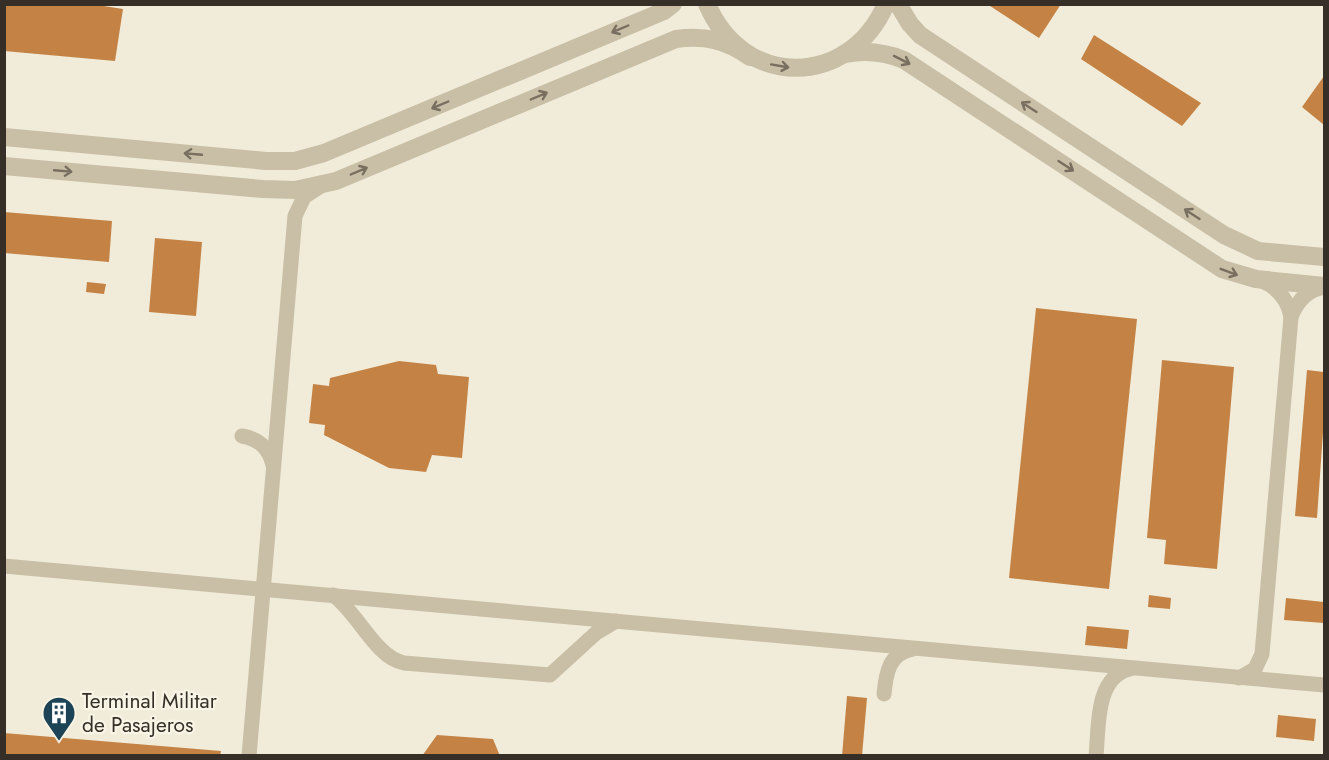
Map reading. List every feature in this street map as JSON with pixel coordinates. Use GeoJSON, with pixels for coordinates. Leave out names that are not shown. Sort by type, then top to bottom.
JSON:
{"type":"FeatureCollection","features":[{"type":"Feature","properties":{"kind":"street"},"geometry":{"type":"LineString","coordinates":[[4,137],[280,162],[295,161],[324,153],[664,11],[673,4]]}},
{"type":"Feature","properties":{"kind":"street"},"geometry":{"type":"LineString","coordinates":[[706,4],[714,22],[730,42],[750,57]]}},
{"type":"Feature","properties":{"kind":"street"},"geometry":{"type":"LineString","coordinates":[[4,166],[263,189],[295,190],[324,185],[676,39],[712,38],[732,45],[750,57],[774,66],[798,68],[823,65],[846,54],[865,39],[879,21],[886,4]]}},
{"type":"Feature","properties":{"kind":"street"},"geometry":{"type":"LineString","coordinates":[[898,4],[920,35],[1224,236],[1258,251],[1324,257]]}},
{"type":"Feature","properties":{"kind":"street"},"geometry":{"type":"LineString","coordinates":[[846,54],[879,52],[904,60],[1208,261],[1233,274],[1256,279],[1324,286]]}},
{"type":"Feature","properties":{"kind":"street"},"geometry":{"type":"LineString","coordinates":[[228,186],[233,158]]}},
{"type":"Feature","properties":{"kind":"lane"},"geometry":{"type":"LineString","coordinates":[[249,756],[295,216],[304,197],[324,185]]}},
{"type":"Feature","properties":{"kind":"lane"},"geometry":{"type":"LineString","coordinates":[[263,189],[270,190],[283,198],[295,216]]}},
{"type":"Feature","properties":{"kind":"lane"},"geometry":{"type":"LineString","coordinates":[[1239,678],[1255,669],[1262,654],[1291,317],[1289,308],[1279,292],[1256,279]]}},
{"type":"Feature","properties":{"kind":"lane"},"geometry":{"type":"LineString","coordinates":[[1291,317],[1299,301],[1312,290],[1324,286]]}},
{"type":"Feature","properties":{"kind":"lane"},"geometry":{"type":"LineString","coordinates":[[273,471],[272,462],[265,447],[258,441],[242,436],[250,436],[266,429],[279,408]]}},
{"type":"Feature","properties":{"kind":"lane"},"geometry":{"type":"LineString","coordinates":[[4,566],[1324,685]]}},
{"type":"Feature","properties":{"kind":"lane"},"geometry":{"type":"LineString","coordinates":[[333,595],[351,611],[384,654],[397,661],[545,676],[555,673],[596,633],[616,621]]}},
{"type":"Feature","properties":{"kind":"lane"},"geometry":{"type":"LineString","coordinates":[[363,626],[361,621],[363,610],[375,600],[383,600]]}},
{"type":"Feature","properties":{"kind":"lane"},"geometry":{"type":"LineString","coordinates":[[572,617],[583,629],[581,647]]}},
{"type":"Feature","properties":{"kind":"lane"},"geometry":{"type":"LineString","coordinates":[[859,643],[878,655],[886,678]]}},
{"type":"Feature","properties":{"kind":"lane"},"geometry":{"type":"LineString","coordinates":[[885,694],[887,670],[895,657],[902,652],[918,648]]}},
{"type":"Feature","properties":{"kind":"lane"},"geometry":{"type":"LineString","coordinates":[[1262,654],[1271,671],[1287,682]]}},
{"type":"Feature","properties":{"kind":"lane"},"geometry":{"type":"LineString","coordinates":[[1079,663],[1100,681],[1103,695]]}},
{"type":"Feature","properties":{"kind":"lane"},"geometry":{"type":"LineString","coordinates":[[1096,756],[1103,695],[1108,682],[1127,669],[1136,668]]}},
{"type":"Feature","properties":{"kind":"building"},"geometry":{"type":"Polygon","coordinates":[[[4,4],[91,4],[123,9],[115,61],[4,51],[4,4]]]}},
{"type":"Feature","properties":{"kind":"building"},"geometry":{"type":"Polygon","coordinates":[[[987,4],[1061,4],[1039,38],[987,4]]]}},
{"type":"Feature","properties":{"kind":"building"},"geometry":{"type":"Polygon","coordinates":[[[1094,35],[1201,103],[1182,126],[1081,59],[1094,35]]]}},
{"type":"Feature","properties":{"kind":"building"},"geometry":{"type":"Polygon","coordinates":[[[1324,76],[1324,125],[1302,107],[1324,76]]]}},
{"type":"Feature","properties":{"kind":"building"},"geometry":{"type":"Polygon","coordinates":[[[4,212],[112,221],[109,262],[4,253],[4,212]]]}},
{"type":"Feature","properties":{"kind":"building"},"geometry":{"type":"Polygon","coordinates":[[[155,238],[202,242],[196,316],[149,312],[155,238]]]}},
{"type":"Feature","properties":{"kind":"building"},"geometry":{"type":"Polygon","coordinates":[[[87,282],[106,284],[104,294],[86,292],[87,282]]]}},
{"type":"Feature","properties":{"kind":"building"},"geometry":{"type":"Polygon","coordinates":[[[1036,308],[1137,319],[1109,589],[1009,578],[1036,308]]]}},
{"type":"Feature","properties":{"kind":"building"},"geometry":{"type":"Polygon","coordinates":[[[1162,360],[1234,367],[1217,569],[1164,564],[1166,540],[1147,538],[1162,360]]]}},
{"type":"Feature","properties":{"kind":"building"},"geometry":{"type":"Polygon","coordinates":[[[399,361],[436,365],[438,374],[469,377],[462,458],[432,455],[426,472],[389,468],[324,435],[325,425],[309,423],[313,384],[329,386],[330,378],[399,361]]]}},
{"type":"Feature","properties":{"kind":"building"},"geometry":{"type":"Polygon","coordinates":[[[1307,370],[1324,372],[1324,418],[1317,518],[1295,516],[1307,370]]]}},
{"type":"Feature","properties":{"kind":"building"},"geometry":{"type":"Polygon","coordinates":[[[1149,595],[1171,598],[1170,609],[1148,607],[1149,595]]]}},
{"type":"Feature","properties":{"kind":"building"},"geometry":{"type":"Polygon","coordinates":[[[1286,598],[1324,602],[1324,623],[1284,620],[1286,598]]]}},
{"type":"Feature","properties":{"kind":"building"},"geometry":{"type":"Polygon","coordinates":[[[1087,626],[1129,630],[1127,649],[1085,645],[1087,626]]]}},
{"type":"Feature","properties":{"kind":"building"},"geometry":{"type":"Polygon","coordinates":[[[847,696],[867,698],[862,756],[842,756],[847,696]]]}},
{"type":"Feature","properties":{"kind":"building"},"geometry":{"type":"Polygon","coordinates":[[[1278,715],[1316,719],[1314,741],[1276,737],[1278,715]]]}},
{"type":"Feature","properties":{"kind":"building","name":"Terminal Militar de Pasajeros"},"geometry":{"type":"Polygon","coordinates":[[[4,733],[221,751],[220,756],[4,756],[4,733]]]}},
{"type":"Feature","properties":{"kind":"building"},"geometry":{"type":"Polygon","coordinates":[[[437,735],[493,739],[500,756],[422,756],[437,735]]]}},
{"type":"Feature","properties":{"kind":"place","name":"Terminal Militar de Pasajeros"},"geometry":{"type":"Point","coordinates":[59,742]}}]}
